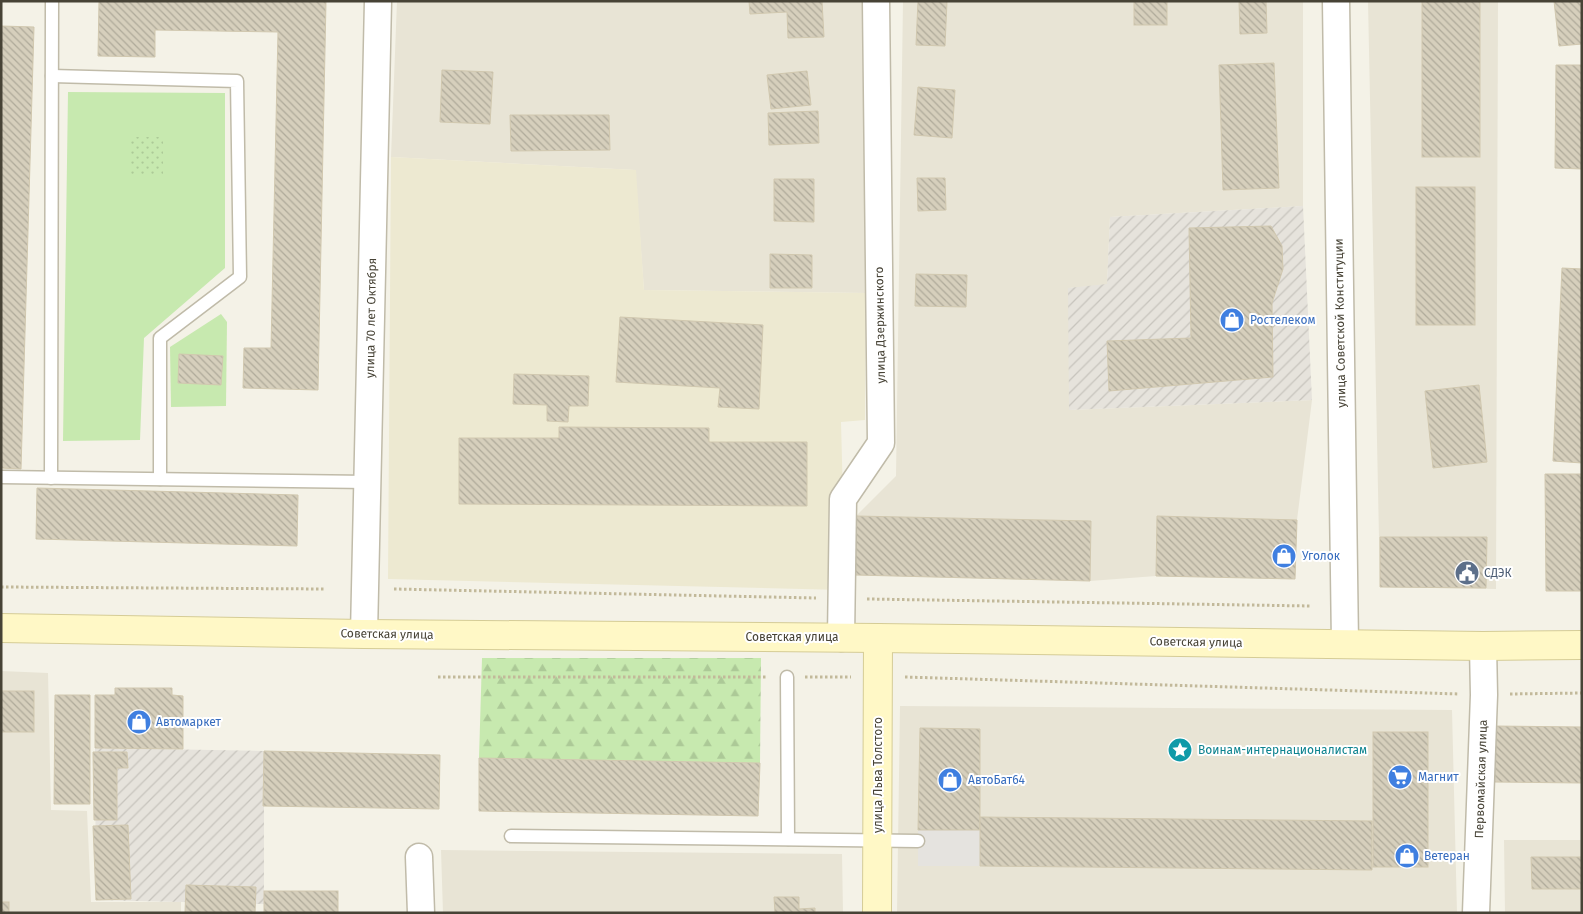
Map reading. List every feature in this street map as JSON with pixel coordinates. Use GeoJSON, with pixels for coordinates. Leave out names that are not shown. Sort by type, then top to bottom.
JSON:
{"type":"FeatureCollection","features":[{"type":"Feature","properties":{"kind":"main road","name":"Советская улица"},"geometry":{"type":"LineString","coordinates":[[1,628],[364,634],[878,638],[1484,646],[1582,645]]}},
{"type":"Feature","properties":{"kind":"main road","name":"улица Льва Толстого"},"geometry":{"type":"LineString","coordinates":[[877,913],[878,638]]}},
{"type":"Feature","properties":{"kind":"street","name":"улица 70 лет Октября"},"geometry":{"type":"LineString","coordinates":[[364,634],[378,1]]}},
{"type":"Feature","properties":{"kind":"street","name":"улица Дзержинского"},"geometry":{"type":"LineString","coordinates":[[841,638],[843,499],[881,443],[876,1]]}},
{"type":"Feature","properties":{"kind":"street","name":"улица Советской Конституции"},"geometry":{"type":"LineString","coordinates":[[1336,1],[1345,644]]}},
{"type":"Feature","properties":{"kind":"street","name":"Первомайская улица"},"geometry":{"type":"LineString","coordinates":[[1476,913],[1484,646]]}},
{"type":"Feature","properties":{"kind":"street"},"geometry":{"type":"LineString","coordinates":[[419,857],[420,913]]}},
{"type":"Feature","properties":{"kind":"lane"},"geometry":{"type":"LineString","coordinates":[[51,478],[52,1]]}},
{"type":"Feature","properties":{"kind":"lane"},"geometry":{"type":"LineString","coordinates":[[52,76],[237,81],[240,277],[160,338],[160,479]]}},
{"type":"Feature","properties":{"kind":"lane"},"geometry":{"type":"LineString","coordinates":[[1,477],[368,482]]}},
{"type":"Feature","properties":{"kind":"lane"},"geometry":{"type":"LineString","coordinates":[[787,677],[788,839]]}},
{"type":"Feature","properties":{"kind":"lane"},"geometry":{"type":"LineString","coordinates":[[511,836],[918,841]]}},
{"type":"Feature","properties":{"kind":"path"},"geometry":{"type":"LineString","coordinates":[[1,587],[324,589]]}},
{"type":"Feature","properties":{"kind":"path"},"geometry":{"type":"LineString","coordinates":[[394,589],[842,599],[1310,606]]}},
{"type":"Feature","properties":{"kind":"path"},"geometry":{"type":"LineString","coordinates":[[438,677],[878,676],[1484,695],[1582,693]]}},
{"type":"Feature","properties":{"kind":"shaded area"},"geometry":{"type":"Polygon","coordinates":[[[397,1],[863,1],[866,293],[644,290],[635,170],[391,157],[397,1]]]}},
{"type":"Feature","properties":{"kind":"shaded area"},"geometry":{"type":"Polygon","coordinates":[[[903,1],[1303,1],[1303,206],[1110,217],[1107,285],[1069,288],[1069,410],[1312,400],[1297,520],[1295,579],[1156,576],[1090,581],[1091,521],[856,516],[896,476],[903,1]]]}},
{"type":"Feature","properties":{"kind":"shaded area"},"geometry":{"type":"Polygon","coordinates":[[[1368,1],[1498,1],[1496,589],[1380,587],[1368,1]]]}},
{"type":"Feature","properties":{"kind":"shaded area"},"geometry":{"type":"Polygon","coordinates":[[[391,157],[636,170],[644,290],[866,293],[865,420],[841,422],[843,499],[842,590],[388,579],[391,157]]]}},
{"type":"Feature","properties":{"kind":"shaded area"},"geometry":{"type":"Polygon","coordinates":[[[1303,206],[1312,400],[1069,410],[1068,288],[1107,284],[1110,217],[1303,206]]]}},
{"type":"Feature","properties":{"kind":"shaded area"},"geometry":{"type":"Polygon","coordinates":[[[1,671],[48,673],[51,810],[87,811],[91,902],[181,902],[181,913],[1,913],[1,671]]]}},
{"type":"Feature","properties":{"kind":"shaded area"},"geometry":{"type":"Polygon","coordinates":[[[900,706],[1452,710],[1457,913],[897,913],[900,706]]]}},
{"type":"Feature","properties":{"kind":"shaded area"},"geometry":{"type":"Polygon","coordinates":[[[95,748],[264,751],[264,904],[96,900],[95,748]]]}},
{"type":"Feature","properties":{"kind":"shaded area"},"geometry":{"type":"Polygon","coordinates":[[[918,830],[980,830],[980,866],[918,866],[918,830]]]}},
{"type":"Feature","properties":{"kind":"shaded area"},"geometry":{"type":"Polygon","coordinates":[[[1504,840],[1582,840],[1582,913],[1505,913],[1504,840]]]}},
{"type":"Feature","properties":{"kind":"shaded area"},"geometry":{"type":"Polygon","coordinates":[[[441,850],[842,854],[843,913],[443,913],[441,850]]]}},
{"type":"Feature","properties":{"kind":"green space"},"geometry":{"type":"Polygon","coordinates":[[[68,92],[225,93],[225,268],[144,338],[140,440],[63,441],[68,92]]]}},
{"type":"Feature","properties":{"kind":"green space"},"geometry":{"type":"Polygon","coordinates":[[[131,137],[163,137],[163,175],[131,175],[131,137]]]}},
{"type":"Feature","properties":{"kind":"green space"},"geometry":{"type":"Polygon","coordinates":[[[221,314],[227,322],[226,406],[171,407],[170,347],[221,314]]]}},
{"type":"Feature","properties":{"kind":"green space"},"geometry":{"type":"Polygon","coordinates":[[[482,658],[761,658],[760,763],[479,758],[482,658]]]}},
{"type":"Feature","properties":{"kind":"building"},"geometry":{"type":"Polygon","coordinates":[[[99,1],[326,1],[318,390],[243,388],[244,348],[271,348],[278,32],[155,30],[155,57],[98,56],[99,1]]]}},
{"type":"Feature","properties":{"kind":"building"},"geometry":{"type":"Polygon","coordinates":[[[749,1],[822,1],[824,37],[788,38],[787,12],[750,14],[749,1]]]}},
{"type":"Feature","properties":{"kind":"building"},"geometry":{"type":"Polygon","coordinates":[[[918,1],[947,1],[945,46],[916,45],[918,1]]]}},
{"type":"Feature","properties":{"kind":"building"},"geometry":{"type":"Polygon","coordinates":[[[1134,1],[1167,1],[1167,25],[1134,25],[1134,1]]]}},
{"type":"Feature","properties":{"kind":"building"},"geometry":{"type":"Polygon","coordinates":[[[1239,1],[1266,1],[1267,33],[1240,34],[1239,1]]]}},
{"type":"Feature","properties":{"kind":"building"},"geometry":{"type":"Polygon","coordinates":[[[1422,1],[1480,1],[1480,157],[1422,157],[1422,1]]]}},
{"type":"Feature","properties":{"kind":"building"},"geometry":{"type":"Polygon","coordinates":[[[1554,1],[1582,1],[1582,44],[1559,46],[1554,1]]]}},
{"type":"Feature","properties":{"kind":"building"},"geometry":{"type":"Polygon","coordinates":[[[1,26],[34,27],[21,469],[1,468],[1,26]]]}},
{"type":"Feature","properties":{"kind":"building"},"geometry":{"type":"Polygon","coordinates":[[[1274,63],[1279,188],[1223,190],[1219,65],[1274,63]]]}},
{"type":"Feature","properties":{"kind":"building"},"geometry":{"type":"Polygon","coordinates":[[[1556,65],[1582,65],[1582,169],[1555,168],[1556,65]]]}},
{"type":"Feature","properties":{"kind":"building"},"geometry":{"type":"Polygon","coordinates":[[[442,70],[493,72],[490,124],[440,122],[442,70]]]}},
{"type":"Feature","properties":{"kind":"building"},"geometry":{"type":"Polygon","coordinates":[[[807,71],[811,105],[771,109],[767,75],[807,71]]]}},
{"type":"Feature","properties":{"kind":"building"},"geometry":{"type":"Polygon","coordinates":[[[918,87],[955,90],[952,138],[914,135],[918,87]]]}},
{"type":"Feature","properties":{"kind":"building"},"geometry":{"type":"Polygon","coordinates":[[[818,111],[819,143],[769,145],[768,113],[818,111]]]}},
{"type":"Feature","properties":{"kind":"building"},"geometry":{"type":"Polygon","coordinates":[[[510,115],[609,115],[610,150],[511,151],[510,115]]]}},
{"type":"Feature","properties":{"kind":"building"},"geometry":{"type":"Polygon","coordinates":[[[917,178],[945,178],[946,210],[918,211],[917,178]]]}},
{"type":"Feature","properties":{"kind":"building"},"geometry":{"type":"Polygon","coordinates":[[[774,179],[814,179],[814,222],[774,221],[774,179]]]}},
{"type":"Feature","properties":{"kind":"building"},"geometry":{"type":"Polygon","coordinates":[[[1416,187],[1475,187],[1475,325],[1416,325],[1416,187]]]}},
{"type":"Feature","properties":{"kind":"building","name":"Ростелеком"},"geometry":{"type":"Polygon","coordinates":[[[1271,226],[1282,246],[1283,269],[1272,303],[1273,377],[1109,391],[1107,341],[1191,338],[1189,228],[1271,226]]]}},
{"type":"Feature","properties":{"kind":"building"},"geometry":{"type":"Polygon","coordinates":[[[770,254],[812,255],[812,288],[770,288],[770,254]]]}},
{"type":"Feature","properties":{"kind":"building"},"geometry":{"type":"Polygon","coordinates":[[[1562,268],[1582,269],[1582,463],[1553,461],[1562,268]]]}},
{"type":"Feature","properties":{"kind":"building"},"geometry":{"type":"Polygon","coordinates":[[[916,274],[967,275],[966,307],[915,306],[916,274]]]}},
{"type":"Feature","properties":{"kind":"building"},"geometry":{"type":"Polygon","coordinates":[[[620,317],[763,325],[759,409],[718,407],[720,388],[616,382],[620,317]]]}},
{"type":"Feature","properties":{"kind":"building"},"geometry":{"type":"Polygon","coordinates":[[[179,354],[223,356],[221,385],[178,383],[179,354]]]}},
{"type":"Feature","properties":{"kind":"building"},"geometry":{"type":"Polygon","coordinates":[[[514,374],[589,376],[588,406],[569,406],[568,422],[547,421],[547,405],[513,404],[514,374]]]}},
{"type":"Feature","properties":{"kind":"building"},"geometry":{"type":"Polygon","coordinates":[[[1479,385],[1487,462],[1433,468],[1425,391],[1479,385]]]}},
{"type":"Feature","properties":{"kind":"building"},"geometry":{"type":"Polygon","coordinates":[[[559,427],[709,428],[709,442],[807,442],[807,506],[459,504],[459,438],[559,438],[559,427]]]}},
{"type":"Feature","properties":{"kind":"building"},"geometry":{"type":"Polygon","coordinates":[[[1545,474],[1582,474],[1582,591],[1546,591],[1545,474]]]}},
{"type":"Feature","properties":{"kind":"building"},"geometry":{"type":"Polygon","coordinates":[[[37,488],[298,495],[297,546],[36,539],[37,488]]]}},
{"type":"Feature","properties":{"kind":"building"},"geometry":{"type":"Polygon","coordinates":[[[856,516],[1091,521],[1090,581],[855,575],[856,516]]]}},
{"type":"Feature","properties":{"kind":"building"},"geometry":{"type":"Polygon","coordinates":[[[1157,516],[1297,520],[1295,579],[1156,576],[1157,516]]]}},
{"type":"Feature","properties":{"kind":"building"},"geometry":{"type":"Polygon","coordinates":[[[1380,537],[1487,537],[1486,588],[1380,587],[1380,537]]]}},
{"type":"Feature","properties":{"kind":"building","name":"Автомаркет"},"geometry":{"type":"Polygon","coordinates":[[[115,688],[172,688],[172,695],[183,696],[183,749],[95,748],[95,695],[115,695],[115,688]]]}},
{"type":"Feature","properties":{"kind":"building"},"geometry":{"type":"Polygon","coordinates":[[[1,691],[34,691],[34,732],[1,732],[1,691]]]}},
{"type":"Feature","properties":{"kind":"building"},"geometry":{"type":"Polygon","coordinates":[[[55,695],[90,695],[90,804],[54,804],[55,695]]]}},
{"type":"Feature","properties":{"kind":"building"},"geometry":{"type":"Polygon","coordinates":[[[1494,726],[1582,727],[1582,783],[1493,782],[1494,726]]]}},
{"type":"Feature","properties":{"kind":"building","name":"АвтоБат64"},"geometry":{"type":"Polygon","coordinates":[[[920,728],[980,729],[980,830],[918,830],[920,728]]]}},
{"type":"Feature","properties":{"kind":"building","name":"Магнит"},"geometry":{"type":"Polygon","coordinates":[[[1373,732],[1428,732],[1428,867],[1373,867],[1373,732]]]}},
{"type":"Feature","properties":{"kind":"building"},"geometry":{"type":"Polygon","coordinates":[[[264,751],[440,755],[439,809],[263,806],[264,751]]]}},
{"type":"Feature","properties":{"kind":"building"},"geometry":{"type":"Polygon","coordinates":[[[93,752],[127,752],[128,768],[117,768],[117,820],[94,820],[93,752]]]}},
{"type":"Feature","properties":{"kind":"building"},"geometry":{"type":"Polygon","coordinates":[[[479,758],[760,763],[758,816],[479,811],[479,758]]]}},
{"type":"Feature","properties":{"kind":"building"},"geometry":{"type":"Polygon","coordinates":[[[980,817],[1372,821],[1372,870],[980,866],[980,817]]]}},
{"type":"Feature","properties":{"kind":"building"},"geometry":{"type":"Polygon","coordinates":[[[128,825],[131,899],[96,900],[93,826],[128,825]]]}},
{"type":"Feature","properties":{"kind":"building"},"geometry":{"type":"Polygon","coordinates":[[[1531,857],[1582,857],[1582,889],[1532,889],[1531,857]]]}},
{"type":"Feature","properties":{"kind":"building"},"geometry":{"type":"Polygon","coordinates":[[[186,885],[256,887],[255,913],[185,913],[186,885]]]}},
{"type":"Feature","properties":{"kind":"building"},"geometry":{"type":"Polygon","coordinates":[[[264,891],[338,891],[338,913],[264,913],[264,891]]]}},
{"type":"Feature","properties":{"kind":"building"},"geometry":{"type":"Polygon","coordinates":[[[774,897],[799,897],[799,909],[815,908],[815,913],[775,913],[774,897]]]}},
{"type":"Feature","properties":{"kind":"building"},"geometry":{"type":"Polygon","coordinates":[[[1,902],[9,902],[9,913],[1,913],[1,902]]]}},
{"type":"Feature","properties":{"kind":"place","name":"Ростелеком"},"geometry":{"type":"Point","coordinates":[1232,320]}},
{"type":"Feature","properties":{"kind":"place","name":"Уголок"},"geometry":{"type":"Point","coordinates":[1284,556]}},
{"type":"Feature","properties":{"kind":"place","name":"СДЭК"},"geometry":{"type":"Point","coordinates":[1467,573]}},
{"type":"Feature","properties":{"kind":"place","name":"Автомаркет"},"geometry":{"type":"Point","coordinates":[139,722]}},
{"type":"Feature","properties":{"kind":"place","name":"Воинам-интернационалистам"},"geometry":{"type":"Point","coordinates":[1180,750]}},
{"type":"Feature","properties":{"kind":"place","name":"Магнит"},"geometry":{"type":"Point","coordinates":[1400,777]}},
{"type":"Feature","properties":{"kind":"place","name":"АвтоБат64"},"geometry":{"type":"Point","coordinates":[950,780]}},
{"type":"Feature","properties":{"kind":"place","name":"Ветеран"},"geometry":{"type":"Point","coordinates":[1407,856]}}]}
